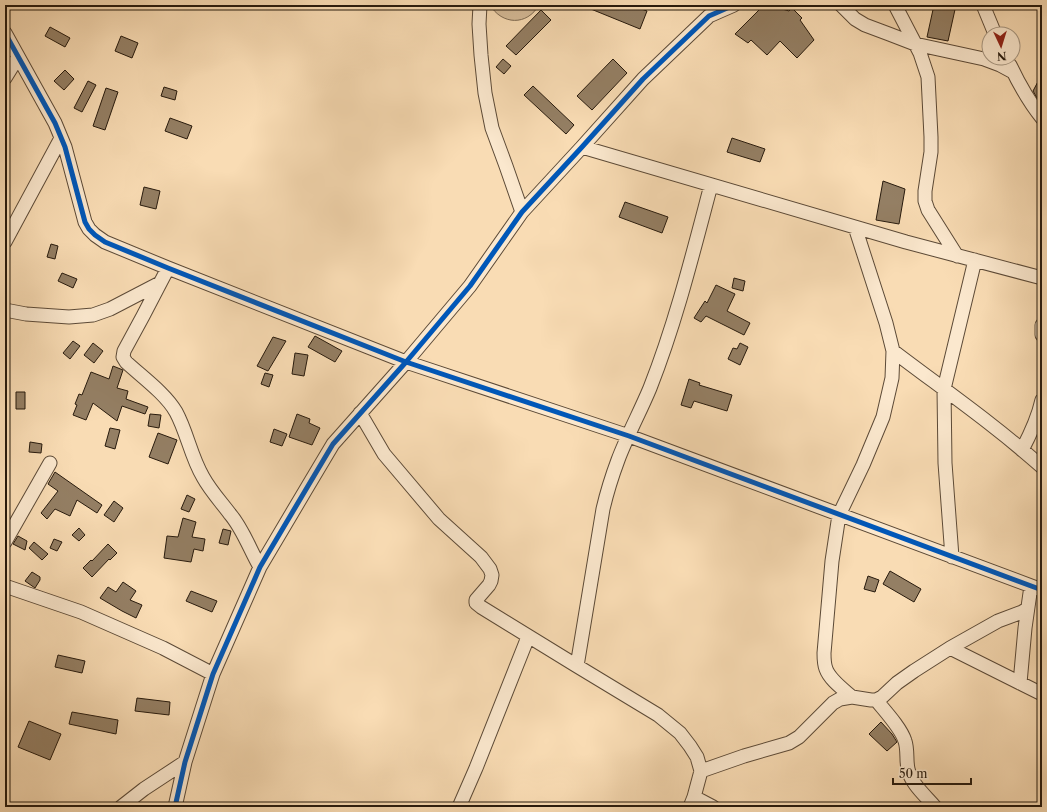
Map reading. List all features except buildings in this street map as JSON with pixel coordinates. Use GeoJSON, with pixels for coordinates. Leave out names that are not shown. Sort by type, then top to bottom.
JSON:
{"type":"FeatureCollection","features":[{"type":"Feature","properties":{"kind":"street"},"geometry":{"type":"LineString","coordinates":[[480,5],[479,24],[481,55],[485,93],[492,128],[522,212]]}},
{"type":"Feature","properties":{"kind":"street"},"geometry":{"type":"LineString","coordinates":[[175,807],[185,762],[213,674],[260,568],[304,490],[333,444],[406,362],[470,286],[522,212],[643,79],[709,16],[734,5]]}},
{"type":"Feature","properties":{"kind":"street"},"geometry":{"type":"LineString","coordinates":[[841,5],[855,19],[865,25],[914,44],[984,59],[1013,72]]}},
{"type":"Feature","properties":{"kind":"street"},"geometry":{"type":"LineString","coordinates":[[896,5],[925,66],[928,77],[931,152],[925,191],[925,201],[928,210],[957,256]]}},
{"type":"Feature","properties":{"kind":"street"},"geometry":{"type":"LineString","coordinates":[[983,5],[992,26]]}},
{"type":"Feature","properties":{"kind":"street"},"geometry":{"type":"LineString","coordinates":[[5,33],[55,123],[68,160],[85,222],[95,235],[105,242],[406,362],[629,436],[1037,588],[1027,609],[1020,683]]}},
{"type":"Feature","properties":{"kind":"street"},"geometry":{"type":"LineString","coordinates":[[5,78],[18,57]]}},
{"type":"Feature","properties":{"kind":"street"},"geometry":{"type":"LineString","coordinates":[[1010,66],[1033,108],[1042,118]]}},
{"type":"Feature","properties":{"kind":"street"},"geometry":{"type":"LineString","coordinates":[[5,242],[61,138]]}},
{"type":"Feature","properties":{"kind":"street"},"geometry":{"type":"LineString","coordinates":[[582,147],[855,227],[1042,278]]}},
{"type":"Feature","properties":{"kind":"street"},"geometry":{"type":"LineString","coordinates":[[576,666],[603,509],[609,485],[618,459],[650,389],[668,339],[691,262],[711,185]]}},
{"type":"Feature","properties":{"kind":"street"},"geometry":{"type":"LineString","coordinates":[[852,697],[832,678],[824,663],[832,560],[839,515],[863,465],[883,416],[892,378],[893,351],[886,323],[855,227]]}},
{"type":"Feature","properties":{"kind":"street"},"geometry":{"type":"LineString","coordinates":[[952,557],[945,463],[944,389],[975,260]]}},
{"type":"Feature","properties":{"kind":"street"},"geometry":{"type":"LineString","coordinates":[[168,268],[124,351],[123,357],[126,362],[167,400],[175,411],[202,476],[239,527],[260,568]]}},
{"type":"Feature","properties":{"kind":"street"},"geometry":{"type":"LineString","coordinates":[[5,310],[26,314],[69,317],[93,315],[110,309],[160,283]]}},
{"type":"Feature","properties":{"kind":"street"},"geometry":{"type":"LineString","coordinates":[[1042,325],[1042,335]]}},
{"type":"Feature","properties":{"kind":"street"},"geometry":{"type":"LineString","coordinates":[[893,351],[972,410],[1042,467]]}},
{"type":"Feature","properties":{"kind":"street"},"geometry":{"type":"LineString","coordinates":[[1022,450],[1033,429],[1042,400]]}},
{"type":"Feature","properties":{"kind":"street"},"geometry":{"type":"LineString","coordinates":[[360,413],[384,454],[439,519],[481,557],[490,569],[492,575],[491,581],[476,600],[476,603],[528,637],[658,714],[680,733],[697,756],[701,771],[692,802],[713,807]]}},
{"type":"Feature","properties":{"kind":"street"},"geometry":{"type":"LineString","coordinates":[[5,542],[50,463]]}},
{"type":"Feature","properties":{"kind":"street"},"geometry":{"type":"LineString","coordinates":[[5,586],[81,612],[163,648],[213,674]]}},
{"type":"Feature","properties":{"kind":"street"},"geometry":{"type":"LineString","coordinates":[[701,771],[744,756],[789,744],[800,737],[833,703],[840,699],[852,697],[876,700],[882,697],[897,683],[914,671],[950,648],[998,621],[1027,609]]}},
{"type":"Feature","properties":{"kind":"street"},"geometry":{"type":"LineString","coordinates":[[459,807],[528,637]]}},
{"type":"Feature","properties":{"kind":"street"},"geometry":{"type":"LineString","coordinates":[[950,648],[1042,694]]}},
{"type":"Feature","properties":{"kind":"street"},"geometry":{"type":"LineString","coordinates":[[876,700],[901,732],[905,741],[910,775],[935,807]]}},
{"type":"Feature","properties":{"kind":"street"},"geometry":{"type":"LineString","coordinates":[[121,807],[144,789],[185,762]]}},
{"type":"Feature","properties":{"kind":"shaded area"},"geometry":{"type":"Polygon","coordinates":[[[490,5],[539,5],[528,17],[521,20],[514,20],[501,16],[495,12],[490,5]]]}},
{"type":"Feature","properties":{"kind":"cycle path"},"geometry":{"type":"LineString","coordinates":[[175,807],[185,762],[213,674],[260,567],[333,444],[406,362],[470,286],[522,212],[643,79],[709,16],[734,5]]}},
{"type":"Feature","properties":{"kind":"cycle path"},"geometry":{"type":"LineString","coordinates":[[5,33],[55,123],[65,147],[85,222],[89,229],[105,242],[406,362],[629,436],[1042,590]]}}]}
